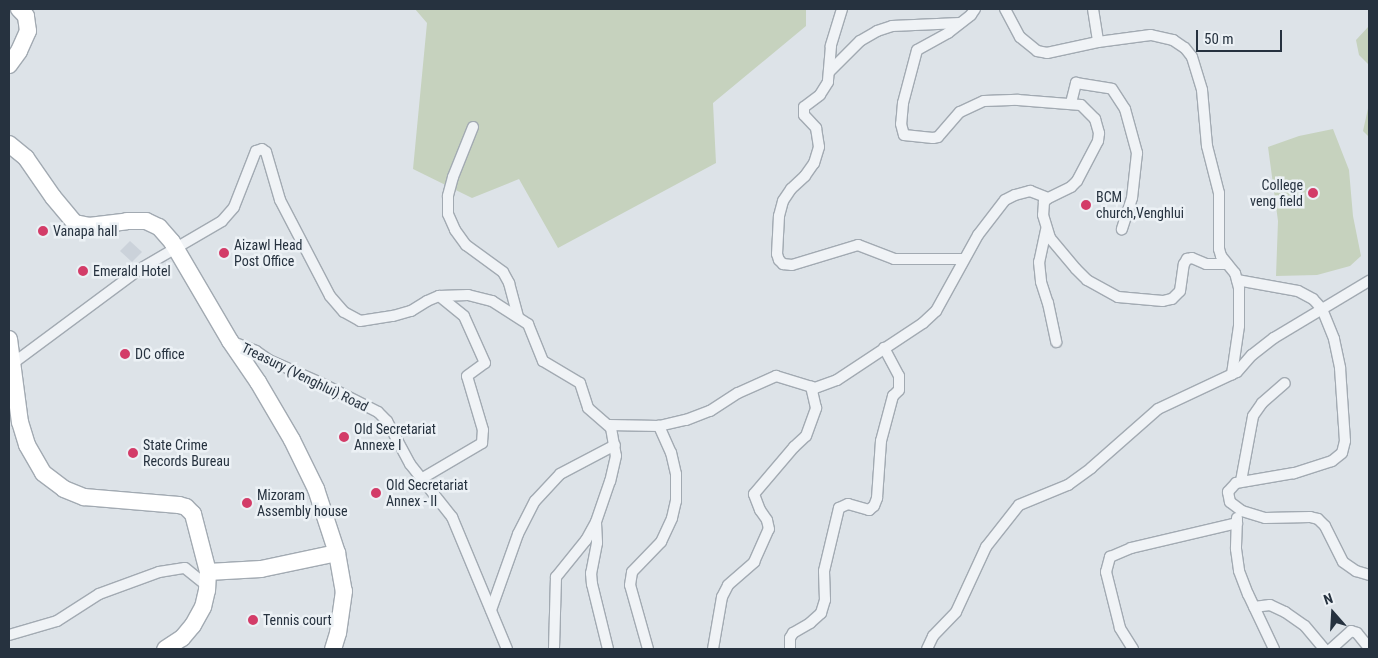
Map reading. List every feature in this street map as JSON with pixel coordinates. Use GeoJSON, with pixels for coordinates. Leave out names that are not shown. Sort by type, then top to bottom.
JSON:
{"type":"FeatureCollection","features":[{"type":"Feature","properties":{"kind":"main road"},"geometry":{"type":"LineString","coordinates":[[9,65],[20,51],[28,31],[26,16],[19,9]]}},
{"type":"Feature","properties":{"kind":"main road"},"geometry":{"type":"LineString","coordinates":[[9,144],[26,158],[64,211],[75,223],[89,226],[127,221],[146,222],[159,227],[175,248],[230,341],[258,382],[306,465],[316,489],[338,553],[344,591],[334,649]]}},
{"type":"Feature","properties":{"kind":"main road"},"geometry":{"type":"LineString","coordinates":[[9,339],[17,408],[22,433],[42,473],[64,489],[84,497],[178,505],[186,507],[193,514],[207,579],[202,607],[193,625],[182,638],[165,649]]}},
{"type":"Feature","properties":{"kind":"main road"},"geometry":{"type":"LineString","coordinates":[[207,579],[338,553]]}},
{"type":"Feature","properties":{"kind":"street"},"geometry":{"type":"LineString","coordinates":[[842,9],[831,46],[828,82],[820,95],[804,107],[804,115],[816,128],[819,147],[814,163],[783,201],[779,216],[777,254],[779,260],[783,264],[792,265],[858,245],[900,260],[964,259]]}},
{"type":"Feature","properties":{"kind":"street"},"geometry":{"type":"LineString","coordinates":[[975,9],[971,15],[948,33],[917,50],[903,103],[901,124],[904,135],[933,138],[938,136],[960,112],[984,101],[1018,100],[1081,105],[1091,113],[1098,124],[1098,141],[1077,181],[1071,187],[1048,198],[1044,202],[1043,215],[1046,230],[1054,244],[1082,276],[1111,294],[1123,298],[1163,301],[1172,299],[1180,291],[1184,264],[1189,258],[1206,264],[1228,264]]}},
{"type":"Feature","properties":{"kind":"street"},"geometry":{"type":"LineString","coordinates":[[1004,9],[1020,37],[1037,51],[1047,53],[1098,42],[1140,36],[1164,37],[1179,43],[1192,57],[1202,90],[1207,146],[1219,193],[1219,249],[1237,280],[1239,326],[1232,374]]}},
{"type":"Feature","properties":{"kind":"street"},"geometry":{"type":"LineString","coordinates":[[1093,9],[1098,42]]}},
{"type":"Feature","properties":{"kind":"street"},"geometry":{"type":"LineString","coordinates":[[829,72],[860,41],[877,31],[892,26],[960,23]]}},
{"type":"Feature","properties":{"kind":"street"},"geometry":{"type":"LineString","coordinates":[[1071,103],[1076,83],[1112,89],[1125,109],[1136,153],[1136,167],[1132,198],[1122,229]]}},
{"type":"Feature","properties":{"kind":"street"},"geometry":{"type":"LineString","coordinates":[[473,127],[453,177],[448,196],[448,214],[455,230],[466,245],[503,272],[509,283],[518,317]]}},
{"type":"Feature","properties":{"kind":"street"},"geometry":{"type":"LineString","coordinates":[[12,364],[140,269],[222,221],[234,207],[252,158],[256,151],[262,149],[269,158],[280,200],[306,253],[330,296],[344,312],[360,320],[376,319],[411,311],[439,296],[479,297],[492,301],[528,324],[543,361],[580,382],[588,408],[609,425],[616,456],[610,481],[596,522],[586,540],[556,577],[554,649]]}},
{"type":"Feature","properties":{"kind":"street"},"geometry":{"type":"LineString","coordinates":[[609,425],[659,426],[686,420],[710,411],[738,393],[776,376],[815,388],[836,380],[923,323],[936,311],[983,228],[1005,200],[1030,191],[1048,198]]}},
{"type":"Feature","properties":{"kind":"street"},"geometry":{"type":"LineString","coordinates":[[1046,230],[1040,262],[1040,282],[1048,304],[1056,342]]}},
{"type":"Feature","properties":{"kind":"street"},"geometry":{"type":"LineString","coordinates":[[1237,280],[1298,291],[1313,299],[1322,310],[1334,339],[1340,368],[1345,434],[1342,453],[1332,461],[1294,472],[1241,481],[1231,487],[1228,497],[1233,506],[1238,509],[1265,518],[1310,517],[1318,519],[1325,526],[1343,562],[1356,571],[1369,575]]}},
{"type":"Feature","properties":{"kind":"street"},"geometry":{"type":"LineString","coordinates":[[927,649],[933,636],[956,612],[986,547],[1019,505],[1068,485],[1091,468],[1158,409],[1232,374],[1274,338],[1369,281]]}},
{"type":"Feature","properties":{"kind":"street"},"geometry":{"type":"LineString","coordinates":[[421,479],[482,443],[483,430],[467,376],[484,363],[475,336],[464,316],[439,296]]}},
{"type":"Feature","properties":{"kind":"street","name":"Treasury (Venghlui) Road"},"geometry":{"type":"LineString","coordinates":[[230,341],[256,351],[279,365],[321,383],[378,412],[387,421],[410,464],[452,517],[507,649]]}},
{"type":"Feature","properties":{"kind":"street"},"geometry":{"type":"LineString","coordinates":[[790,649],[790,638],[793,633],[810,623],[821,612],[825,600],[824,571],[838,508],[848,504],[870,510],[877,498],[881,441],[893,396],[899,390],[898,376],[884,348]]}},
{"type":"Feature","properties":{"kind":"street"},"geometry":{"type":"LineString","coordinates":[[1241,481],[1254,416],[1262,403],[1285,384]]}},
{"type":"Feature","properties":{"kind":"street"},"geometry":{"type":"LineString","coordinates":[[713,649],[722,597],[728,585],[754,562],[769,529],[767,520],[760,510],[754,494],[794,447],[806,436],[816,408],[811,387]]}},
{"type":"Feature","properties":{"kind":"street"},"geometry":{"type":"LineString","coordinates":[[648,649],[630,584],[632,572],[661,542],[672,518],[676,501],[676,474],[671,453],[659,426]]}},
{"type":"Feature","properties":{"kind":"street"},"geometry":{"type":"LineString","coordinates":[[491,610],[518,534],[536,502],[560,474],[615,445]]}},
{"type":"Feature","properties":{"kind":"street"},"geometry":{"type":"LineString","coordinates":[[1238,509],[1237,558],[1243,583],[1266,628],[1274,649]]}},
{"type":"Feature","properties":{"kind":"street"},"geometry":{"type":"LineString","coordinates":[[596,522],[597,543],[591,578],[608,649]]}},
{"type":"Feature","properties":{"kind":"street"},"geometry":{"type":"LineString","coordinates":[[1133,649],[1120,628],[1106,572],[1110,557],[1131,548],[1237,523]]}},
{"type":"Feature","properties":{"kind":"street"},"geometry":{"type":"LineString","coordinates":[[9,635],[57,620],[99,594],[159,572],[185,568],[207,579]]}},
{"type":"Feature","properties":{"kind":"street"},"geometry":{"type":"LineString","coordinates":[[1254,607],[1270,605],[1285,612],[1305,626],[1324,649]]}},
{"type":"Feature","properties":{"kind":"street"},"geometry":{"type":"LineString","coordinates":[[1331,649],[1352,631],[1357,633],[1369,648]]}},
{"type":"Feature","properties":{"kind":"shaded area"},"geometry":{"type":"Polygon","coordinates":[[[130,241],[142,252],[132,262],[120,251],[130,241]]]}},
{"type":"Feature","properties":{"kind":"green space"},"geometry":{"type":"Polygon","coordinates":[[[415,9],[806,9],[806,26],[713,103],[716,163],[558,248],[519,179],[472,198],[413,169],[427,23],[415,9]]]}},
{"type":"Feature","properties":{"kind":"green space"},"geometry":{"type":"Polygon","coordinates":[[[1369,26],[1369,65],[1359,55],[1356,40],[1369,26]]]}},
{"type":"Feature","properties":{"kind":"green space"},"geometry":{"type":"Polygon","coordinates":[[[1369,104],[1369,137],[1363,131],[1369,104]]]}},
{"type":"Feature","properties":{"kind":"green space","name":"College veng field"},"geometry":{"type":"Polygon","coordinates":[[[1333,129],[1349,170],[1353,216],[1361,256],[1350,266],[1317,275],[1276,276],[1278,221],[1268,147],[1299,136],[1333,129]]]}},
{"type":"Feature","properties":{"kind":"place","name":"College veng field"},"geometry":{"type":"Point","coordinates":[1313,193]}},
{"type":"Feature","properties":{"kind":"place","name":"BCM church,Venghlui"},"geometry":{"type":"Point","coordinates":[1086,205]}},
{"type":"Feature","properties":{"kind":"place","name":"Vanapa hall"},"geometry":{"type":"Point","coordinates":[43,231]}},
{"type":"Feature","properties":{"kind":"place","name":"Aizawl Head Post Office"},"geometry":{"type":"Point","coordinates":[224,253]}},
{"type":"Feature","properties":{"kind":"place","name":"Emerald Hotel"},"geometry":{"type":"Point","coordinates":[83,271]}},
{"type":"Feature","properties":{"kind":"place","name":"DC office"},"geometry":{"type":"Point","coordinates":[125,354]}},
{"type":"Feature","properties":{"kind":"place","name":"Old Secretariat Annexe I"},"geometry":{"type":"Point","coordinates":[344,437]}},
{"type":"Feature","properties":{"kind":"place","name":"State Crime Records Bureau"},"geometry":{"type":"Point","coordinates":[133,453]}},
{"type":"Feature","properties":{"kind":"place","name":"Old Secretariat Annex - II"},"geometry":{"type":"Point","coordinates":[376,493]}},
{"type":"Feature","properties":{"kind":"place","name":"Mizoram Assembly house"},"geometry":{"type":"Point","coordinates":[247,503]}},
{"type":"Feature","properties":{"kind":"place","name":"Tennis court"},"geometry":{"type":"Point","coordinates":[253,620]}}]}
